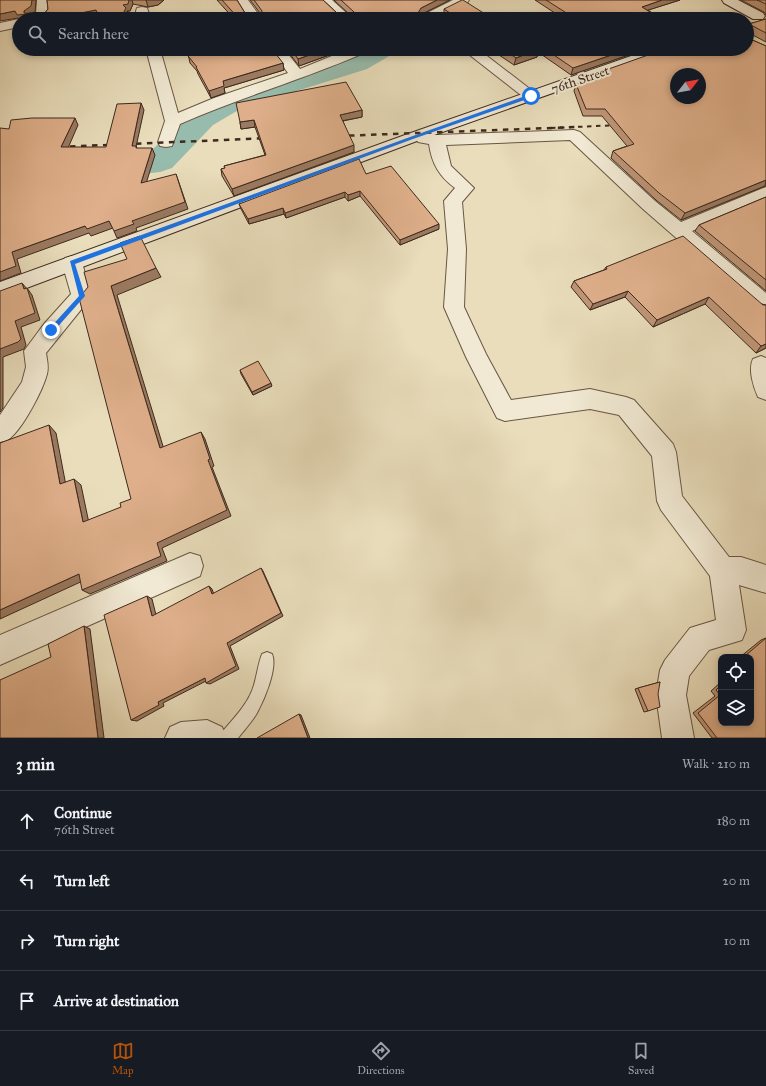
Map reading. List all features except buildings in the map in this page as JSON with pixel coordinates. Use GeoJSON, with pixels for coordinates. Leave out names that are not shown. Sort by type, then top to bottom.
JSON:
{"type":"FeatureCollection","features":[{"type":"Feature","properties":{"kind":"street"},"geometry":{"type":"LineString","coordinates":[[42,12],[43,0]]}},
{"type":"Feature","properties":{"kind":"street"},"geometry":{"type":"LineString","coordinates":[[242,0],[250,12]]}},
{"type":"Feature","properties":{"kind":"street"},"geometry":{"type":"LineString","coordinates":[[324,0],[338,12]]}},
{"type":"Feature","properties":{"kind":"street"},"geometry":{"type":"LineString","coordinates":[[440,12],[463,0]]}},
{"type":"Feature","properties":{"kind":"street"},"geometry":{"type":"LineString","coordinates":[[728,0],[748,12]]}},
{"type":"Feature","properties":{"kind":"street"},"geometry":{"type":"LineString","coordinates":[[0,27],[12,24]]}},
{"type":"Feature","properties":{"kind":"street"},"geometry":{"type":"LineString","coordinates":[[155,56],[173,121],[166,142]]}},
{"type":"Feature","properties":{"kind":"street"},"geometry":{"type":"LineString","coordinates":[[282,56],[296,74]]}},
{"type":"Feature","properties":{"kind":"street"},"geometry":{"type":"LineString","coordinates":[[173,121],[209,105],[261,88],[343,56]]}},
{"type":"Feature","properties":{"kind":"street"},"geometry":{"type":"LineString","coordinates":[[478,56],[531,96]]}},
{"type":"Feature","properties":{"kind":"street","name":"76th Street"},"geometry":{"type":"LineString","coordinates":[[0,290],[411,138],[644,56]]}},
{"type":"Feature","properties":{"kind":"street"},"geometry":{"type":"LineString","coordinates":[[411,138],[438,140],[574,134],[649,205],[766,304]]}},
{"type":"Feature","properties":{"kind":"street"},"geometry":{"type":"LineString","coordinates":[[438,140],[439,160],[446,173],[465,188],[453,201],[457,249],[454,307],[477,357],[505,411],[590,399],[626,407],[664,452],[670,501],[724,571],[732,630],[700,638],[675,670],[670,695],[678,738]]}},
{"type":"Feature","properties":{"kind":"street"},"geometry":{"type":"LineString","coordinates":[[678,230],[766,193]]}},
{"type":"Feature","properties":{"kind":"street"},"geometry":{"type":"LineString","coordinates":[[0,432],[17,412],[30,388],[37,368],[35,351],[51,330],[82,296],[72,263]]}},
{"type":"Feature","properties":{"kind":"street"},"geometry":{"type":"LineString","coordinates":[[763,364],[766,390]]}},
{"type":"Feature","properties":{"kind":"street"},"geometry":{"type":"LineString","coordinates":[[0,650],[190,566]]}},
{"type":"Feature","properties":{"kind":"street"},"geometry":{"type":"LineString","coordinates":[[724,571],[742,571],[766,579]]}},
{"type":"Feature","properties":{"kind":"street"},"geometry":{"type":"LineString","coordinates":[[181,738],[207,736],[211,738]]}},
{"type":"Feature","properties":{"kind":"lane"},"geometry":{"type":"LineString","coordinates":[[228,738],[251,709],[261,687],[267,660]]}},
{"type":"Feature","properties":{"kind":"waterway"},"geometry":{"type":"LineString","coordinates":[[0,180],[160,161],[202,118],[231,102],[357,63],[369,56]]}},
{"type":"Feature","properties":{"kind":"railway"},"geometry":{"type":"LineString","coordinates":[[555,128],[620,125]]}},
{"type":"Feature","properties":{"kind":"railway"},"geometry":{"type":"LineString","coordinates":[[555,128],[577,127]]}},
{"type":"Feature","properties":{"kind":"railway"},"geometry":{"type":"LineString","coordinates":[[338,136],[555,128]]}},
{"type":"Feature","properties":{"kind":"railway"},"geometry":{"type":"LineString","coordinates":[[59,147],[270,138]]}},
{"type":"Feature","properties":{"kind":"route"},"geometry":{"type":"LineString","coordinates":[[51,330],[82,296],[72,263],[411,138],[531,96]]}}]}
